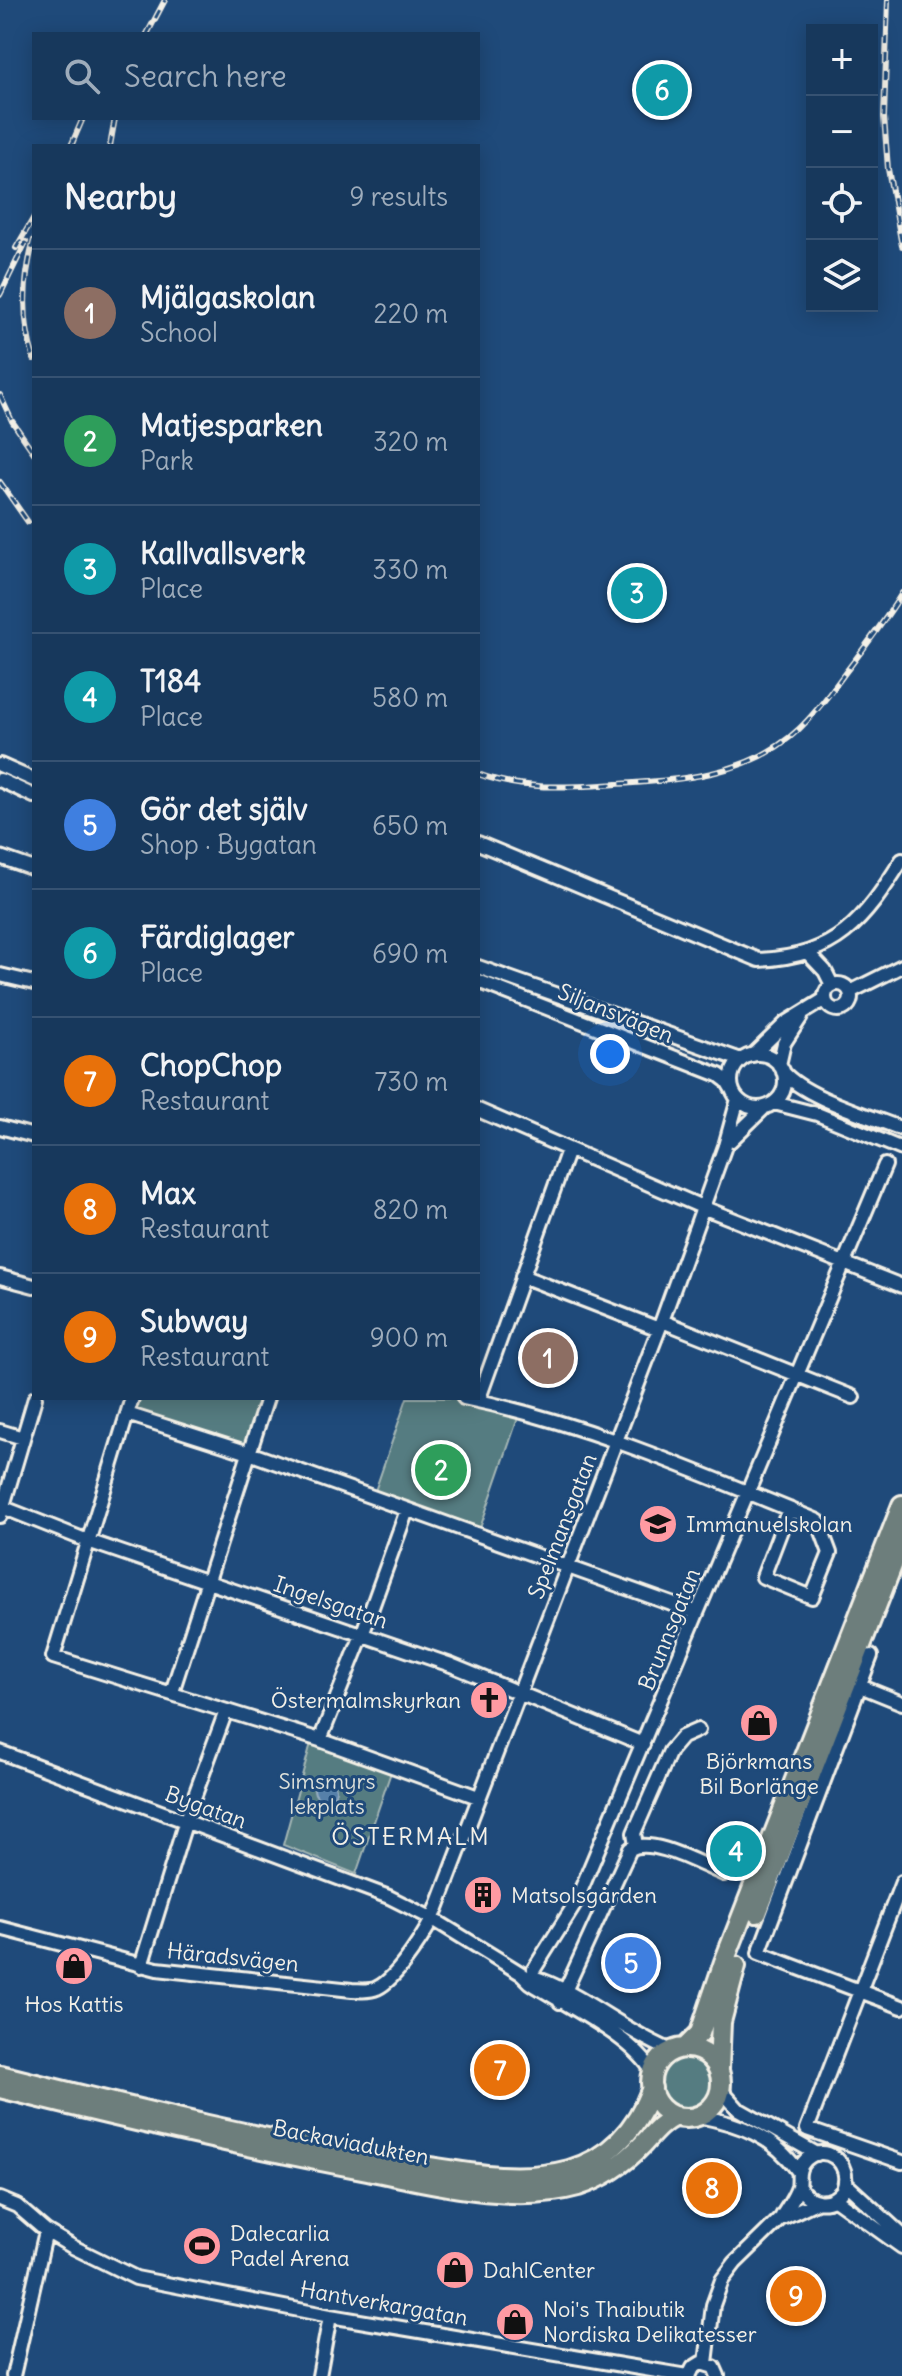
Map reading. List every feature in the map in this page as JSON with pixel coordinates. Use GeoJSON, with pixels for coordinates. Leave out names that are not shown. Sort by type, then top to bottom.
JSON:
{"type":"FeatureCollection","features":[{"type":"Feature","properties":{"kind":"highway"},"geometry":{"type":"LineString","coordinates":[[902,1505],[728,1953],[700,2033],[658,2062],[652,2080],[661,2107],[675,2116],[699,2116],[713,2106],[721,2090],[721,2022],[729,1986],[902,1540]]}},
{"type":"Feature","properties":{"kind":"highway"},"geometry":{"type":"LineString","coordinates":[[678,2049],[703,2052],[719,2069]]}},
{"type":"Feature","properties":{"kind":"highway","name":"Backaviadukten"},"geometry":{"type":"LineString","coordinates":[[0,2075],[210,2126],[295,2143],[385,2160],[523,2177],[567,2170],[599,2157],[626,2135],[644,2109],[652,2080]]}},
{"type":"Feature","properties":{"kind":"highway","name":"Backaviadukten"},"geometry":{"type":"LineString","coordinates":[[0,2088],[276,2153],[510,2193],[561,2190],[597,2178],[628,2158],[661,2125],[675,2116]]}},
{"type":"Feature","properties":{"kind":"highway"},"geometry":{"type":"LineString","coordinates":[[0,2102],[61,2103]]}},
{"type":"Feature","properties":{"kind":"street"},"geometry":{"type":"LineString","coordinates":[[0,765],[32,779]]}},
{"type":"Feature","properties":{"kind":"street"},"geometry":{"type":"LineString","coordinates":[[0,780],[32,795]]}},
{"type":"Feature","properties":{"kind":"street"},"geometry":{"type":"LineString","coordinates":[[480,844],[759,960],[786,959],[835,942],[878,899],[902,860]]}},
{"type":"Feature","properties":{"kind":"street"},"geometry":{"type":"LineString","coordinates":[[0,857],[32,868]]}},
{"type":"Feature","properties":{"kind":"street"},"geometry":{"type":"LineString","coordinates":[[807,952],[825,971],[832,985]]}},
{"type":"Feature","properties":{"kind":"street"},"geometry":{"type":"LineString","coordinates":[[850,992],[902,966]]}},
{"type":"Feature","properties":{"kind":"street","name":"Siljansvägen"},"geometry":{"type":"LineString","coordinates":[[480,968],[747,1058]]}},
{"type":"Feature","properties":{"kind":"street"},"geometry":{"type":"LineString","coordinates":[[0,975],[32,983]]}},
{"type":"Feature","properties":{"kind":"street","name":"Siljansvägen"},"geometry":{"type":"LineString","coordinates":[[480,982],[719,1075],[727,1081],[735,1095]]}},
{"type":"Feature","properties":{"kind":"street"},"geometry":{"type":"LineString","coordinates":[[832,985],[845,985],[850,992],[849,1004],[843,1009],[830,1007],[825,999],[826,991],[832,985]]}},
{"type":"Feature","properties":{"kind":"street"},"geometry":{"type":"LineString","coordinates":[[825,999],[786,1023],[747,1058],[732,1074],[735,1095],[750,1107],[803,1108],[902,1149]]}},
{"type":"Feature","properties":{"kind":"street"},"geometry":{"type":"LineString","coordinates":[[770,1105],[784,1088],[781,1068],[784,1043],[806,1012]]}},
{"type":"Feature","properties":{"kind":"street"},"geometry":{"type":"LineString","coordinates":[[747,1058],[767,1056],[795,1083],[811,1092],[902,1129]]}},
{"type":"Feature","properties":{"kind":"street","name":"Spelmansgatan"},"geometry":{"type":"LineString","coordinates":[[433,1919],[661,1325],[725,1146],[735,1095]]}},
{"type":"Feature","properties":{"kind":"street","name":"Spelmansgatan"},"geometry":{"type":"LineString","coordinates":[[725,1146],[770,1105]]}},
{"type":"Feature","properties":{"kind":"street"},"geometry":{"type":"LineString","coordinates":[[480,1111],[702,1207],[902,1286]]}},
{"type":"Feature","properties":{"kind":"street"},"geometry":{"type":"LineString","coordinates":[[0,1127],[32,1132]]}},
{"type":"Feature","properties":{"kind":"street"},"geometry":{"type":"LineString","coordinates":[[480,1395],[568,1150]]}},
{"type":"Feature","properties":{"kind":"street","name":"Brunnsgatan"},"geometry":{"type":"LineString","coordinates":[[528,1971],[575,1904],[885,1165]]}},
{"type":"Feature","properties":{"kind":"street"},"geometry":{"type":"LineString","coordinates":[[522,1276],[796,1373],[853,1397]]}},
{"type":"Feature","properties":{"kind":"street"},"geometry":{"type":"LineString","coordinates":[[0,1277],[32,1285]]}},
{"type":"Feature","properties":{"kind":"street"},"geometry":{"type":"LineString","coordinates":[[0,1284],[32,1292]]}},
{"type":"Feature","properties":{"kind":"street"},"geometry":{"type":"LineString","coordinates":[[1,1512],[34,1400]]}},
{"type":"Feature","properties":{"kind":"street"},"geometry":{"type":"LineString","coordinates":[[131,1400],[53,1657],[320,1740],[478,1797]]}},
{"type":"Feature","properties":{"kind":"street"},"geometry":{"type":"LineString","coordinates":[[172,1692],[266,1400]]}},
{"type":"Feature","properties":{"kind":"street"},"geometry":{"type":"LineString","coordinates":[[473,1400],[616,1439],[789,1509],[818,1521],[830,1553],[812,1597],[763,1577],[789,1509]]}},
{"type":"Feature","properties":{"kind":"street"},"geometry":{"type":"LineString","coordinates":[[127,1414],[249,1453],[697,1613]]}},
{"type":"Feature","properties":{"kind":"street"},"geometry":{"type":"LineString","coordinates":[[0,1431],[23,1438]]}},
{"type":"Feature","properties":{"kind":"street"},"geometry":{"type":"LineString","coordinates":[[320,1740],[407,1510]]}},
{"type":"Feature","properties":{"kind":"street","name":"Ingelsgatan"},"geometry":{"type":"LineString","coordinates":[[1,1512],[209,1580],[520,1691],[643,1744]]}},
{"type":"Feature","properties":{"kind":"street"},"geometry":{"type":"LineString","coordinates":[[871,1656],[759,1953],[902,2007]]}},
{"type":"Feature","properties":{"kind":"street"},"geometry":{"type":"LineString","coordinates":[[860,1686],[902,1703]]}},
{"type":"Feature","properties":{"kind":"street"},"geometry":{"type":"LineString","coordinates":[[141,1966],[186,1822],[226,1711]]}},
{"type":"Feature","properties":{"kind":"street"},"geometry":{"type":"LineString","coordinates":[[636,1846],[634,1833],[670,1751],[682,1737],[698,1730]]}},
{"type":"Feature","properties":{"kind":"street","name":"Bygatan"},"geometry":{"type":"LineString","coordinates":[[0,1752],[389,1897],[528,1971],[530,1982],[647,2041],[678,2049]]}},
{"type":"Feature","properties":{"kind":"street"},"geometry":{"type":"LineString","coordinates":[[562,1997],[626,1855],[636,1846],[652,1845],[724,1874]]}},
{"type":"Feature","properties":{"kind":"street"},"geometry":{"type":"LineString","coordinates":[[902,1882],[807,2129],[902,2162]]}},
{"type":"Feature","properties":{"kind":"street","name":"Häradsvägen"},"geometry":{"type":"LineString","coordinates":[[0,1928],[141,1966],[372,1990],[398,1967],[433,1919]]}},
{"type":"Feature","properties":{"kind":"street","name":"Bygatan"},"geometry":{"type":"LineString","coordinates":[[562,1997],[638,2052],[652,2080]]}},
{"type":"Feature","properties":{"kind":"street"},"geometry":{"type":"LineString","coordinates":[[721,2090],[738,2109],[817,2154],[829,2155],[840,2161],[846,2172],[846,2184],[835,2199]]}},
{"type":"Feature","properties":{"kind":"street"},"geometry":{"type":"LineString","coordinates":[[699,2116],[729,2122],[761,2136],[781,2151],[798,2171]]}},
{"type":"Feature","properties":{"kind":"street"},"geometry":{"type":"LineString","coordinates":[[816,2202],[805,2196],[799,2186],[798,2171],[805,2160],[817,2154]]}},
{"type":"Feature","properties":{"kind":"street"},"geometry":{"type":"LineString","coordinates":[[846,2184],[902,2235]]}},
{"type":"Feature","properties":{"kind":"street"},"geometry":{"type":"LineString","coordinates":[[706,2363],[713,2305],[722,2280],[780,2219],[799,2186]]}},
{"type":"Feature","properties":{"kind":"street","name":"Hantverkargatan"},"geometry":{"type":"LineString","coordinates":[[0,2199],[17,2206],[46,2231],[87,2255],[136,2278],[330,2316],[688,2376]]}},
{"type":"Feature","properties":{"kind":"street"},"geometry":{"type":"LineString","coordinates":[[780,2219],[816,2202],[835,2199],[902,2247]]}},
{"type":"Feature","properties":{"kind":"street"},"geometry":{"type":"LineString","coordinates":[[13,2376],[46,2231]]}},
{"type":"Feature","properties":{"kind":"street"},"geometry":{"type":"LineString","coordinates":[[319,2376],[330,2316]]}},
{"type":"Feature","properties":{"kind":"street"},"geometry":{"type":"LineString","coordinates":[[688,2376],[696,2365],[706,2363],[714,2367],[718,2376]]}},
{"type":"Feature","properties":{"kind":"green space"},"geometry":{"type":"Polygon","coordinates":[[[131,1400],[265,1400],[249,1453],[127,1414],[131,1400]]]}},
{"type":"Feature","properties":{"kind":"green space"},"geometry":{"type":"Polygon","coordinates":[[[406,1400],[472,1400],[520,1412],[478,1534],[373,1497],[406,1400]]]}},
{"type":"Feature","properties":{"kind":"green space","name":"Simsmyrs lekplats"},"geometry":{"type":"Polygon","coordinates":[[[311,1743],[391,1772],[356,1874],[283,1845],[311,1743]]]}},
{"type":"Feature","properties":{"kind":"green space"},"geometry":{"type":"Polygon","coordinates":[[[686,2058],[704,2065],[711,2083],[704,2101],[686,2108],[668,2101],[661,2083],[668,2065],[686,2058]]]}},
{"type":"Feature","properties":{"kind":"water"},"geometry":{"type":"Polygon","coordinates":[[[325,1778],[333,1781],[336,1789],[333,1797],[325,1800],[317,1797],[314,1789],[317,1781],[325,1778]]]}},
{"type":"Feature","properties":{"kind":"railway"},"geometry":{"type":"LineString","coordinates":[[148,32],[165,0]]}},
{"type":"Feature","properties":{"kind":"railway"},"geometry":{"type":"LineString","coordinates":[[888,0],[884,117],[888,169],[902,246]]}},
{"type":"Feature","properties":{"kind":"railway"},"geometry":{"type":"LineString","coordinates":[[72,144],[82,120]]}},
{"type":"Feature","properties":{"kind":"railway"},"geometry":{"type":"LineString","coordinates":[[110,144],[115,120]]}},
{"type":"Feature","properties":{"kind":"railway"},"geometry":{"type":"LineString","coordinates":[[16,248],[32,220]]}},
{"type":"Feature","properties":{"kind":"railway"},"geometry":{"type":"LineString","coordinates":[[0,295],[26,242]]}},
{"type":"Feature","properties":{"kind":"railway"},"geometry":{"type":"LineString","coordinates":[[32,250],[25,300],[32,352]]}},
{"type":"Feature","properties":{"kind":"railway"},"geometry":{"type":"LineString","coordinates":[[0,395],[12,421],[32,450]]}},
{"type":"Feature","properties":{"kind":"railway"},"geometry":{"type":"LineString","coordinates":[[0,482],[28,522]]}},
{"type":"Feature","properties":{"kind":"railway"},"geometry":{"type":"LineString","coordinates":[[480,775],[529,785],[599,785],[713,773],[759,757],[780,745],[812,716],[875,634],[902,593]]}},
{"type":"Feature","properties":{"kind":"place","name":"Färdiglager"},"geometry":{"type":"Point","coordinates":[662,90]}},
{"type":"Feature","properties":{"kind":"place","name":"Kallvallsverk"},"geometry":{"type":"Point","coordinates":[637,593]}},
{"type":"Feature","properties":{"kind":"place","name":"Mjälgaskolan"},"geometry":{"type":"Point","coordinates":[548,1358]}},
{"type":"Feature","properties":{"kind":"place","name":"Matjesparken"},"geometry":{"type":"Point","coordinates":[441,1470]}},
{"type":"Feature","properties":{"kind":"place","name":"Immanuelskolan"},"geometry":{"type":"Point","coordinates":[658,1524]}},
{"type":"Feature","properties":{"kind":"place","name":"Östermalmskyrkan"},"geometry":{"type":"Point","coordinates":[489,1700]}},
{"type":"Feature","properties":{"kind":"place","name":"Björkmans Bil Borlänge"},"geometry":{"type":"Point","coordinates":[759,1723]}},
{"type":"Feature","properties":{"kind":"place","name":"T184"},"geometry":{"type":"Point","coordinates":[736,1851]}},
{"type":"Feature","properties":{"kind":"place","name":"Matsolsgården"},"geometry":{"type":"Point","coordinates":[483,1895]}},
{"type":"Feature","properties":{"kind":"place","name":"Gör det själv"},"geometry":{"type":"Point","coordinates":[631,1963]}},
{"type":"Feature","properties":{"kind":"place","name":"Hos Kattis"},"geometry":{"type":"Point","coordinates":[74,1966]}},
{"type":"Feature","properties":{"kind":"place","name":"ChopChop"},"geometry":{"type":"Point","coordinates":[500,2070]}},
{"type":"Feature","properties":{"kind":"place","name":"Max"},"geometry":{"type":"Point","coordinates":[712,2188]}},
{"type":"Feature","properties":{"kind":"place","name":"Dalecarlia Padel Arena"},"geometry":{"type":"Point","coordinates":[202,2246]}},
{"type":"Feature","properties":{"kind":"place","name":"DahlCenter"},"geometry":{"type":"Point","coordinates":[455,2270]}},
{"type":"Feature","properties":{"kind":"place","name":"Subway"},"geometry":{"type":"Point","coordinates":[796,2296]}},
{"type":"Feature","properties":{"kind":"place","name":"Noi's Thaibutik Nordiska Delikatesser"},"geometry":{"type":"Point","coordinates":[515,2322]}},
{"type":"Feature","properties":{"kind":"district","name":"ÖSTERMALM"},"geometry":{"type":"Point","coordinates":[411,1837]}}]}
